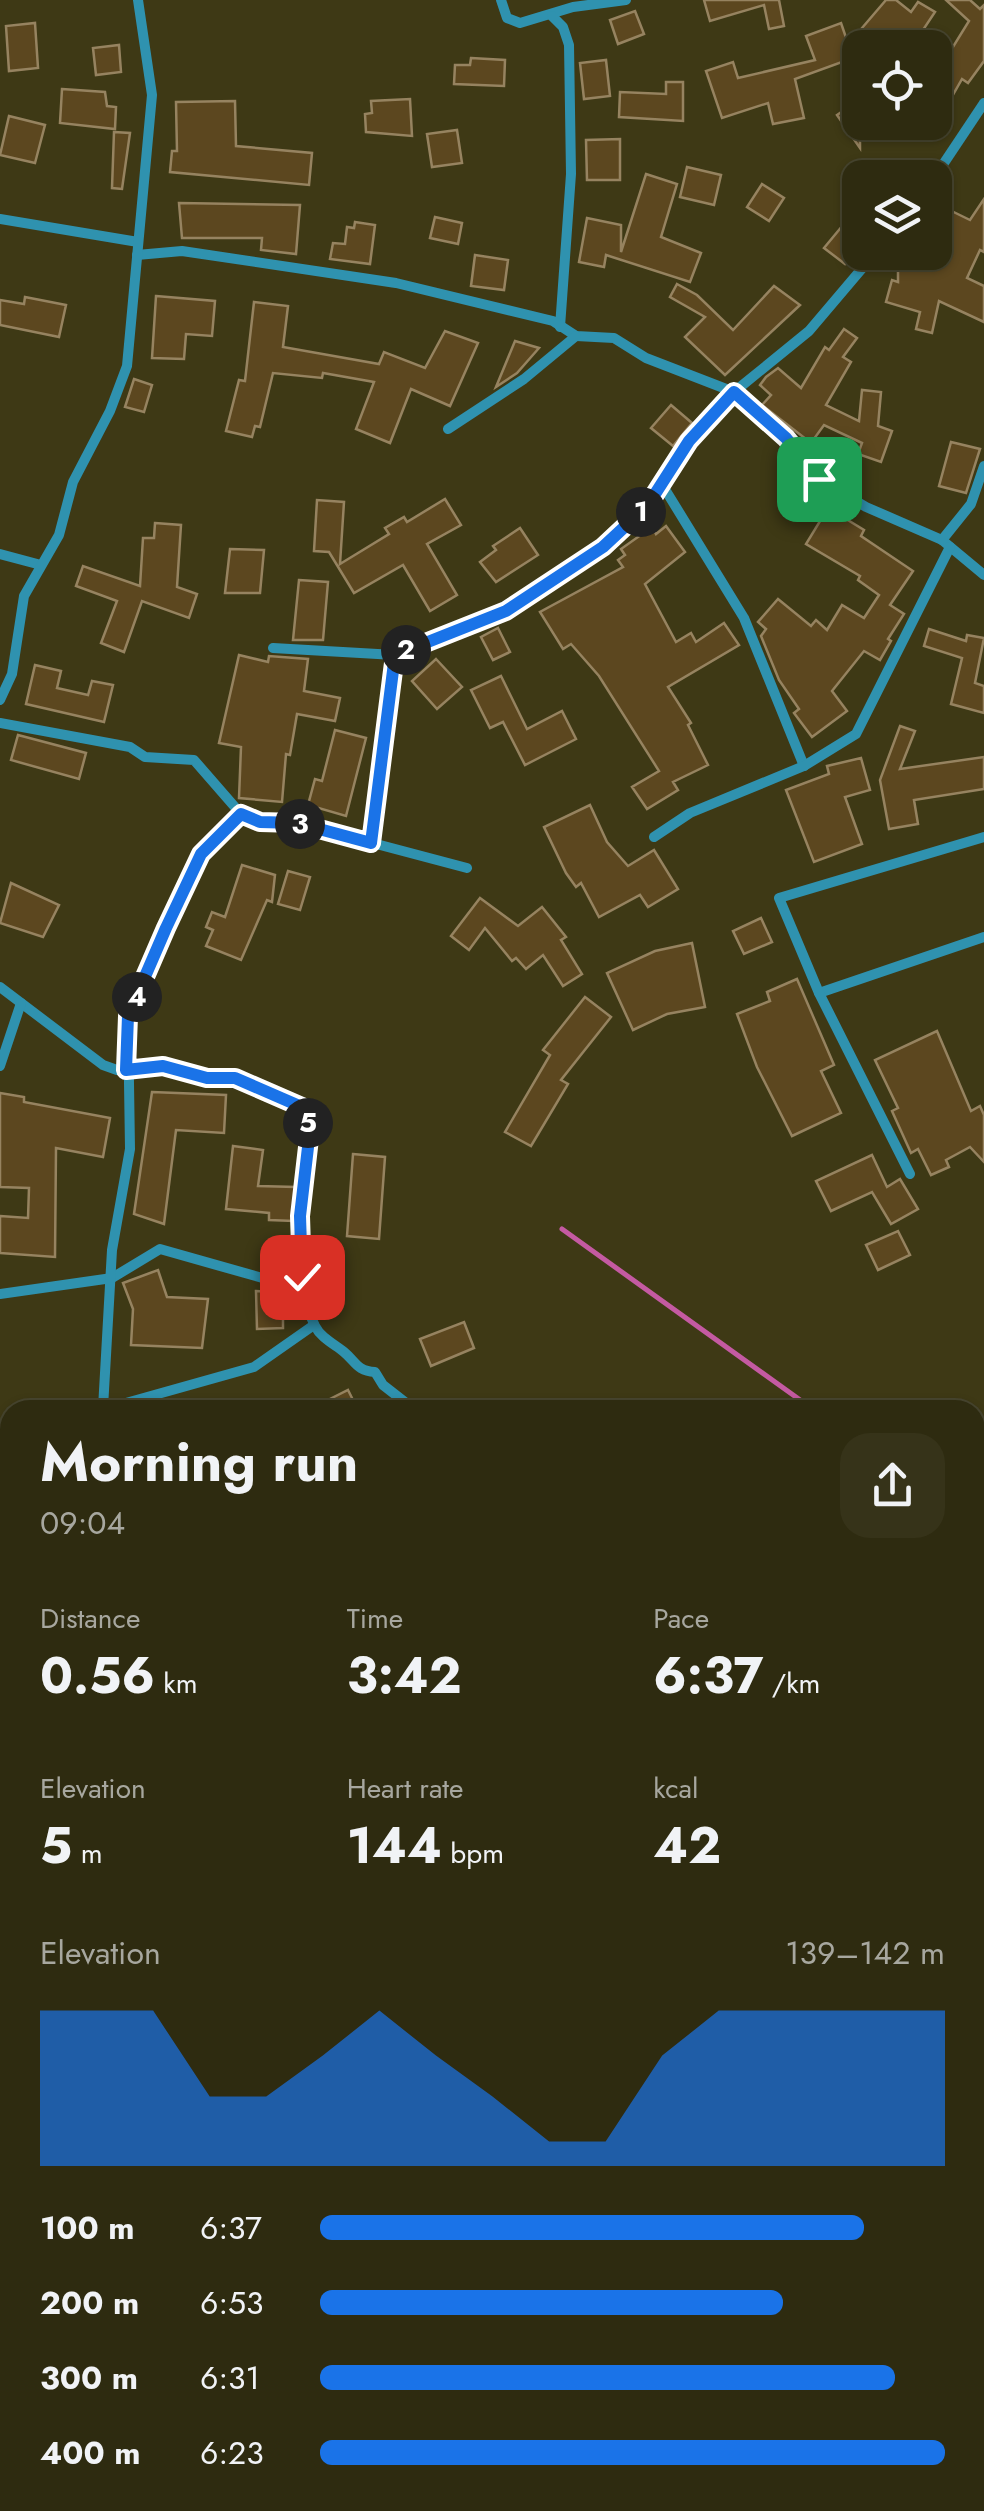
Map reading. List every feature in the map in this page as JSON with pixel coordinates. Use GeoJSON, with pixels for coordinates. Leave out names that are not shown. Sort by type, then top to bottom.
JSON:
{"type":"FeatureCollection","features":[{"type":"Feature","properties":{"kind":"street"},"geometry":{"type":"LineString","coordinates":[[0,700],[12,674],[24,596],[60,535],[73,482],[110,411],[128,366],[152,95],[138,0]]}},
{"type":"Feature","properties":{"kind":"street"},"geometry":{"type":"LineString","coordinates":[[501,0],[507,18],[520,24],[573,7],[626,0]]}},
{"type":"Feature","properties":{"kind":"street"},"geometry":{"type":"LineString","coordinates":[[552,16],[563,26],[569,46],[570,174],[560,327]]}},
{"type":"Feature","properties":{"kind":"street"},"geometry":{"type":"LineString","coordinates":[[946,160],[984,103]]}},
{"type":"Feature","properties":{"kind":"street"},"geometry":{"type":"LineString","coordinates":[[0,218],[138,242]]}},
{"type":"Feature","properties":{"kind":"street"},"geometry":{"type":"LineString","coordinates":[[137,256],[182,252],[396,283],[553,321],[576,336],[614,338],[646,358],[734,392],[786,438],[819,479],[866,507],[946,544],[984,574]]}},
{"type":"Feature","properties":{"kind":"street"},"geometry":{"type":"LineString","coordinates":[[273,648],[395,655],[506,611],[603,547],[664,486],[689,441],[734,392],[809,332],[861,270]]}},
{"type":"Feature","properties":{"kind":"street"},"geometry":{"type":"LineString","coordinates":[[448,429],[524,379],[576,336]]}},
{"type":"Feature","properties":{"kind":"street"},"geometry":{"type":"LineString","coordinates":[[654,837],[690,813],[804,766],[856,734],[946,544],[971,504],[984,466]]}},
{"type":"Feature","properties":{"kind":"street"},"geometry":{"type":"LineString","coordinates":[[664,486],[744,618],[804,766]]}},
{"type":"Feature","properties":{"kind":"street"},"geometry":{"type":"LineString","coordinates":[[0,554],[41,565]]}},
{"type":"Feature","properties":{"kind":"street"},"geometry":{"type":"LineString","coordinates":[[371,843],[395,655]]}},
{"type":"Feature","properties":{"kind":"street"},"geometry":{"type":"LineString","coordinates":[[0,723],[130,747],[145,757],[194,760],[241,814],[260,822],[297,823],[467,868]]}},
{"type":"Feature","properties":{"kind":"street"},"geometry":{"type":"LineString","coordinates":[[103,1400],[112,1250],[130,1149],[128,1016],[201,854],[241,814]]}},
{"type":"Feature","properties":{"kind":"street"},"geometry":{"type":"LineString","coordinates":[[910,1174],[819,992],[779,898],[984,838]]}},
{"type":"Feature","properties":{"kind":"street"},"geometry":{"type":"LineString","coordinates":[[819,992],[984,937]]}},
{"type":"Feature","properties":{"kind":"street"},"geometry":{"type":"LineString","coordinates":[[0,987],[102,1065],[126,1070],[163,1066],[207,1078],[235,1078],[304,1108],[310,1130],[300,1216],[305,1290],[314,1326],[355,1366],[374,1372],[383,1386],[402,1400]]}},
{"type":"Feature","properties":{"kind":"street"},"geometry":{"type":"LineString","coordinates":[[0,1066],[22,1003]]}},
{"type":"Feature","properties":{"kind":"street"},"geometry":{"type":"LineString","coordinates":[[0,1294],[112,1278],[160,1249],[305,1290]]}},
{"type":"Feature","properties":{"kind":"street"},"geometry":{"type":"LineString","coordinates":[[134,1400],[254,1366],[314,1326]]}},
{"type":"Feature","properties":{"kind":"building"},"geometry":{"type":"Polygon","coordinates":[[[704,0],[779,0],[784,26],[769,29],[764,5],[710,21],[704,0]]]}},
{"type":"Feature","properties":{"kind":"building"},"geometry":{"type":"Polygon","coordinates":[[[886,0],[896,0],[911,12],[918,2],[935,12],[923,30],[862,28],[886,0]]]}},
{"type":"Feature","properties":{"kind":"building"},"geometry":{"type":"Polygon","coordinates":[[[946,0],[970,0],[980,9],[984,5],[984,61],[968,83],[962,79],[952,96],[952,48],[969,21],[946,0]]]}},
{"type":"Feature","properties":{"kind":"building"},"geometry":{"type":"Polygon","coordinates":[[[635,11],[644,34],[618,44],[610,20],[635,11]]]}},
{"type":"Feature","properties":{"kind":"building"},"geometry":{"type":"Polygon","coordinates":[[[35,23],[38,68],[9,71],[6,26],[35,23]]]}},
{"type":"Feature","properties":{"kind":"building"},"geometry":{"type":"Polygon","coordinates":[[[841,23],[843,30],[842,62],[795,79],[804,118],[773,124],[768,103],[722,118],[706,71],[733,62],[738,78],[815,60],[806,36],[841,23]]]}},
{"type":"Feature","properties":{"kind":"building"},"geometry":{"type":"Polygon","coordinates":[[[119,45],[121,72],[96,75],[93,48],[119,45]]]}},
{"type":"Feature","properties":{"kind":"building"},"geometry":{"type":"Polygon","coordinates":[[[471,58],[505,60],[504,86],[454,84],[455,65],[470,65],[471,58]]]}},
{"type":"Feature","properties":{"kind":"building"},"geometry":{"type":"Polygon","coordinates":[[[606,60],[610,96],[584,99],[580,63],[606,60]]]}},
{"type":"Feature","properties":{"kind":"building"},"geometry":{"type":"Polygon","coordinates":[[[666,82],[683,82],[683,121],[619,117],[620,92],[666,94],[666,82]]]}},
{"type":"Feature","properties":{"kind":"building"},"geometry":{"type":"Polygon","coordinates":[[[62,89],[105,92],[107,106],[116,107],[115,129],[60,123],[62,89]]]}},
{"type":"Feature","properties":{"kind":"building"},"geometry":{"type":"Polygon","coordinates":[[[410,99],[412,136],[366,132],[365,114],[372,113],[371,101],[410,99]]]}},
{"type":"Feature","properties":{"kind":"building"},"geometry":{"type":"Polygon","coordinates":[[[235,101],[236,146],[312,153],[309,185],[170,172],[172,151],[177,151],[176,102],[235,101]]]}},
{"type":"Feature","properties":{"kind":"building"},"geometry":{"type":"Polygon","coordinates":[[[9,116],[45,125],[35,163],[0,155],[9,116]]]}},
{"type":"Feature","properties":{"kind":"building"},"geometry":{"type":"Polygon","coordinates":[[[457,130],[462,163],[432,167],[427,134],[457,130]]]}},
{"type":"Feature","properties":{"kind":"building"},"geometry":{"type":"Polygon","coordinates":[[[114,132],[130,133],[122,189],[112,188],[114,132]]]}},
{"type":"Feature","properties":{"kind":"building"},"geometry":{"type":"Polygon","coordinates":[[[620,139],[620,180],[587,180],[586,140],[620,139]]]}},
{"type":"Feature","properties":{"kind":"building"},"geometry":{"type":"Polygon","coordinates":[[[687,167],[721,175],[714,205],[680,197],[687,167]]]}},
{"type":"Feature","properties":{"kind":"building"},"geometry":{"type":"Polygon","coordinates":[[[646,174],[677,184],[661,237],[701,253],[690,282],[606,255],[604,267],[579,262],[587,218],[621,225],[621,252],[646,174]]]}},
{"type":"Feature","properties":{"kind":"building"},"geometry":{"type":"Polygon","coordinates":[[[762,184],[784,198],[769,221],[747,207],[762,184]]]}},
{"type":"Feature","properties":{"kind":"building"},"geometry":{"type":"Polygon","coordinates":[[[984,199],[984,252],[980,250],[967,278],[984,286],[984,322],[939,301],[932,333],[916,329],[920,312],[886,302],[892,280],[898,282],[898,270],[952,270],[952,211],[970,220],[984,199]]]}},
{"type":"Feature","properties":{"kind":"building"},"geometry":{"type":"Polygon","coordinates":[[[179,203],[300,205],[296,254],[261,250],[262,238],[182,238],[179,203]]]}},
{"type":"Feature","properties":{"kind":"building"},"geometry":{"type":"Polygon","coordinates":[[[435,217],[462,223],[458,244],[430,238],[435,217]]]}},
{"type":"Feature","properties":{"kind":"building"},"geometry":{"type":"Polygon","coordinates":[[[355,222],[375,225],[370,264],[330,259],[333,243],[345,244],[347,227],[354,228],[355,222]]]}},
{"type":"Feature","properties":{"kind":"building"},"geometry":{"type":"Polygon","coordinates":[[[842,226],[842,262],[824,248],[842,226]]]}},
{"type":"Feature","properties":{"kind":"building"},"geometry":{"type":"Polygon","coordinates":[[[475,255],[508,260],[504,290],[471,286],[475,255]]]}},
{"type":"Feature","properties":{"kind":"building"},"geometry":{"type":"Polygon","coordinates":[[[677,284],[697,295],[733,330],[774,286],[800,305],[725,375],[685,337],[705,317],[670,297],[677,284]]]}},
{"type":"Feature","properties":{"kind":"building"},"geometry":{"type":"Polygon","coordinates":[[[156,296],[215,301],[212,336],[186,334],[184,359],[152,358],[156,296]]]}},
{"type":"Feature","properties":{"kind":"building"},"geometry":{"type":"Polygon","coordinates":[[[25,297],[66,305],[59,337],[0,325],[0,300],[24,304],[25,297]]]}},
{"type":"Feature","properties":{"kind":"building"},"geometry":{"type":"Polygon","coordinates":[[[254,302],[288,306],[283,347],[379,364],[384,352],[425,368],[445,331],[478,343],[450,406],[411,389],[390,443],[356,429],[374,382],[323,373],[322,378],[273,373],[260,427],[255,426],[252,437],[226,431],[239,380],[245,381],[254,302]]]}},
{"type":"Feature","properties":{"kind":"building"},"geometry":{"type":"Polygon","coordinates":[[[844,329],[857,338],[843,357],[851,362],[826,405],[859,421],[862,390],[881,392],[878,426],[892,431],[881,462],[858,454],[862,443],[824,425],[811,443],[762,405],[771,395],[760,385],[766,377],[778,368],[801,388],[825,347],[829,350],[844,329]]]}},
{"type":"Feature","properties":{"kind":"building"},"geometry":{"type":"Polygon","coordinates":[[[515,341],[539,348],[517,373],[496,387],[515,341]]]}},
{"type":"Feature","properties":{"kind":"building"},"geometry":{"type":"Polygon","coordinates":[[[134,379],[152,385],[144,412],[125,407],[134,379]]]}},
{"type":"Feature","properties":{"kind":"building"},"geometry":{"type":"Polygon","coordinates":[[[671,405],[692,423],[673,446],[651,428],[671,405]]]}},
{"type":"Feature","properties":{"kind":"building"},"geometry":{"type":"Polygon","coordinates":[[[951,442],[980,449],[966,493],[939,486],[951,442]]]}},
{"type":"Feature","properties":{"kind":"building"},"geometry":{"type":"Polygon","coordinates":[[[445,499],[461,525],[427,544],[457,595],[430,611],[403,565],[354,593],[329,552],[314,551],[317,500],[344,502],[340,564],[389,534],[385,528],[404,517],[407,522],[445,499]]]}},
{"type":"Feature","properties":{"kind":"building"},"geometry":{"type":"Polygon","coordinates":[[[828,508],[864,530],[861,536],[913,571],[890,605],[904,614],[880,660],[864,651],[832,691],[847,711],[812,737],[794,713],[799,709],[779,680],[761,636],[766,629],[758,622],[778,599],[811,626],[816,620],[827,630],[842,605],[864,618],[879,595],[858,580],[860,576],[806,544],[828,508]]]}},
{"type":"Feature","properties":{"kind":"building"},"geometry":{"type":"Polygon","coordinates":[[[155,523],[181,525],[177,587],[197,594],[189,618],[142,601],[124,652],[101,643],[117,601],[76,586],[83,566],[140,586],[143,538],[154,538],[155,523]]]}},
{"type":"Feature","properties":{"kind":"building"},"geometry":{"type":"Polygon","coordinates":[[[666,526],[685,552],[645,584],[676,642],[691,633],[696,642],[724,623],[739,645],[668,687],[691,723],[688,725],[708,765],[673,782],[678,790],[647,809],[632,787],[659,771],[599,676],[571,644],[563,649],[540,612],[623,567],[618,560],[625,555],[621,549],[652,527],[656,534],[666,526]]]}},
{"type":"Feature","properties":{"kind":"building"},"geometry":{"type":"Polygon","coordinates":[[[520,528],[538,555],[496,582],[480,562],[496,550],[493,546],[520,528]]]}},
{"type":"Feature","properties":{"kind":"building"},"geometry":{"type":"Polygon","coordinates":[[[230,549],[264,550],[260,593],[225,593],[230,549]]]}},
{"type":"Feature","properties":{"kind":"building"},"geometry":{"type":"Polygon","coordinates":[[[299,580],[328,582],[323,640],[293,640],[299,580]]]}},
{"type":"Feature","properties":{"kind":"building"},"geometry":{"type":"Polygon","coordinates":[[[498,628],[510,652],[493,660],[481,637],[498,628]]]}},
{"type":"Feature","properties":{"kind":"building"},"geometry":{"type":"Polygon","coordinates":[[[929,629],[966,641],[967,635],[984,638],[975,683],[984,686],[984,713],[951,704],[962,658],[924,646],[929,629]]]}},
{"type":"Feature","properties":{"kind":"building"},"geometry":{"type":"Polygon","coordinates":[[[239,655],[268,662],[269,656],[308,659],[304,691],[340,698],[335,721],[297,714],[290,755],[286,754],[282,802],[239,798],[241,747],[219,743],[239,655]]]}},
{"type":"Feature","properties":{"kind":"building"},"geometry":{"type":"Polygon","coordinates":[[[436,659],[462,687],[437,709],[412,681],[436,659]]]}},
{"type":"Feature","properties":{"kind":"building"},"geometry":{"type":"Polygon","coordinates":[[[35,665],[61,671],[57,688],[88,695],[92,681],[113,685],[104,722],[26,704],[35,665]]]}},
{"type":"Feature","properties":{"kind":"building"},"geometry":{"type":"Polygon","coordinates":[[[501,676],[527,729],[562,711],[576,739],[525,765],[503,722],[490,728],[471,690],[501,676]]]}},
{"type":"Feature","properties":{"kind":"building"},"geometry":{"type":"Polygon","coordinates":[[[900,726],[915,731],[900,769],[984,757],[984,789],[914,800],[918,824],[889,829],[880,780],[900,726]]]}},
{"type":"Feature","properties":{"kind":"building"},"geometry":{"type":"Polygon","coordinates":[[[335,730],[366,738],[346,816],[308,805],[315,779],[322,781],[335,730]]]}},
{"type":"Feature","properties":{"kind":"building"},"geometry":{"type":"Polygon","coordinates":[[[18,735],[86,753],[79,779],[11,760],[18,735]]]}},
{"type":"Feature","properties":{"kind":"building"},"geometry":{"type":"Polygon","coordinates":[[[861,758],[870,790],[845,797],[862,844],[814,862],[786,790],[829,774],[827,766],[861,758]]]}},
{"type":"Feature","properties":{"kind":"building"},"geometry":{"type":"Polygon","coordinates":[[[590,805],[607,842],[628,866],[654,850],[678,889],[648,907],[640,895],[599,917],[581,883],[576,887],[566,873],[544,827],[590,805]]]}},
{"type":"Feature","properties":{"kind":"building"},"geometry":{"type":"Polygon","coordinates":[[[242,865],[275,875],[272,902],[267,900],[241,960],[206,946],[213,930],[206,927],[212,912],[225,917],[242,865]]]}},
{"type":"Feature","properties":{"kind":"building"},"geometry":{"type":"Polygon","coordinates":[[[288,871],[310,877],[300,910],[278,904],[288,871]]]}},
{"type":"Feature","properties":{"kind":"building"},"geometry":{"type":"Polygon","coordinates":[[[11,883],[59,905],[43,937],[0,923],[11,883]]]}},
{"type":"Feature","properties":{"kind":"building"},"geometry":{"type":"Polygon","coordinates":[[[480,898],[518,926],[542,907],[566,937],[561,940],[582,974],[563,986],[543,955],[526,969],[516,958],[512,961],[485,928],[469,950],[451,936],[480,898]]]}},
{"type":"Feature","properties":{"kind":"building"},"geometry":{"type":"Polygon","coordinates":[[[761,918],[772,942],[744,954],[733,931],[761,918]]]}},
{"type":"Feature","properties":{"kind":"building"},"geometry":{"type":"Polygon","coordinates":[[[692,943],[705,1007],[667,1014],[633,1030],[607,973],[655,951],[692,943]]]}},
{"type":"Feature","properties":{"kind":"building"},"geometry":{"type":"Polygon","coordinates":[[[797,979],[834,1065],[821,1071],[841,1113],[792,1136],[757,1067],[737,1014],[770,1001],[767,992],[797,979]]]}},
{"type":"Feature","properties":{"kind":"building"},"geometry":{"type":"Polygon","coordinates":[[[585,997],[611,1017],[561,1080],[568,1084],[531,1146],[505,1132],[550,1055],[543,1050],[585,997]]]}},
{"type":"Feature","properties":{"kind":"building"},"geometry":{"type":"Polygon","coordinates":[[[937,1031],[971,1111],[980,1106],[984,1115],[984,1162],[970,1147],[946,1160],[949,1167],[931,1175],[918,1149],[911,1153],[892,1111],[898,1108],[875,1060],[937,1031]]]}},
{"type":"Feature","properties":{"kind":"building"},"geometry":{"type":"Polygon","coordinates":[[[152,1092],[226,1095],[224,1133],[176,1130],[164,1224],[134,1214],[152,1092]]]}},
{"type":"Feature","properties":{"kind":"building"},"geometry":{"type":"Polygon","coordinates":[[[0,1093],[24,1097],[24,1102],[110,1118],[103,1157],[56,1148],[55,1257],[0,1253],[0,1216],[28,1218],[29,1188],[0,1187],[0,1093]]]}},
{"type":"Feature","properties":{"kind":"building"},"geometry":{"type":"Polygon","coordinates":[[[233,1146],[263,1150],[258,1186],[296,1187],[294,1221],[269,1220],[269,1213],[226,1209],[233,1146]]]}},
{"type":"Feature","properties":{"kind":"building"},"geometry":{"type":"Polygon","coordinates":[[[353,1154],[385,1157],[379,1239],[347,1236],[353,1154]]]}},
{"type":"Feature","properties":{"kind":"building"},"geometry":{"type":"Polygon","coordinates":[[[872,1155],[887,1187],[900,1179],[918,1209],[891,1224],[872,1192],[831,1211],[816,1181],[872,1155]]]}},
{"type":"Feature","properties":{"kind":"building"},"geometry":{"type":"Polygon","coordinates":[[[898,1231],[910,1255],[878,1270],[866,1245],[898,1231]]]}},
{"type":"Feature","properties":{"kind":"building"},"geometry":{"type":"Polygon","coordinates":[[[158,1270],[167,1297],[208,1299],[202,1348],[131,1345],[133,1309],[123,1283],[158,1270]]]}},
{"type":"Feature","properties":{"kind":"building"},"geometry":{"type":"Polygon","coordinates":[[[256,1291],[283,1293],[283,1328],[257,1329],[256,1291]]]}},
{"type":"Feature","properties":{"kind":"building"},"geometry":{"type":"Polygon","coordinates":[[[464,1322],[474,1348],[431,1366],[420,1339],[464,1322]]]}},
{"type":"Feature","properties":{"kind":"building"},"geometry":{"type":"Polygon","coordinates":[[[348,1390],[353,1400],[328,1400],[348,1390]]]}},
{"type":"Feature","properties":{"kind":"waterway"},"geometry":{"type":"LineString","coordinates":[[562,1229],[800,1400]]}},
{"type":"Feature","properties":{"kind":"route"},"geometry":{"type":"LineString","coordinates":[[302,1277],[300,1216],[310,1130],[304,1108],[235,1078],[207,1078],[163,1066],[126,1070],[128,1016],[201,854],[241,814],[260,822],[283,820],[371,843],[395,655],[506,611],[603,547],[648,505],[664,486],[689,441],[734,392],[786,438],[819,479]]}}]}
